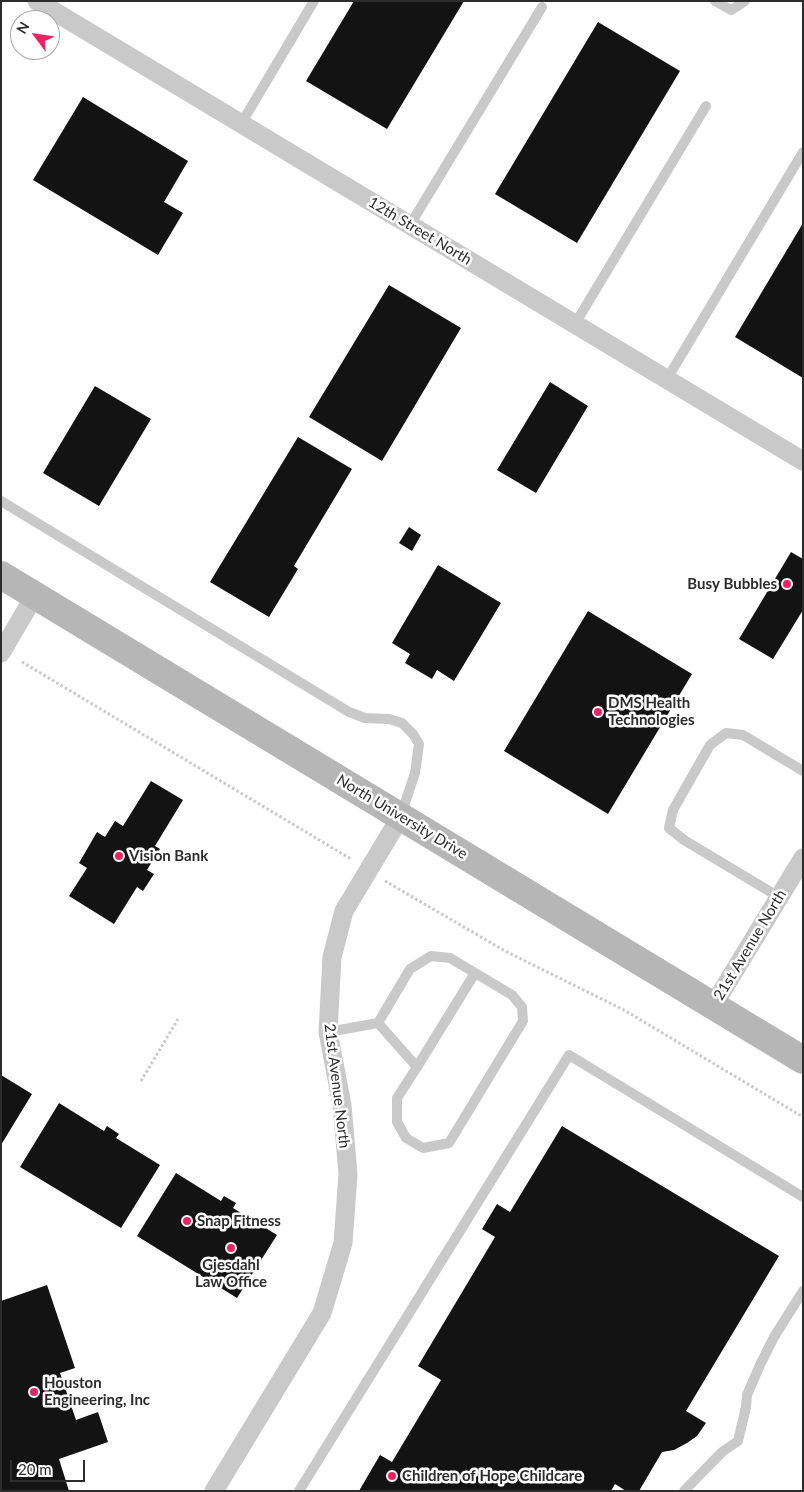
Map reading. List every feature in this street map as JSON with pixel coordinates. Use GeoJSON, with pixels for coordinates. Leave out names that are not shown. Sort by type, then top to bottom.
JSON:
{"type":"FeatureCollection","features":[{"type":"Feature","properties":{"kind":"main road","name":"North University Drive"},"geometry":{"type":"LineString","coordinates":[[1,575],[803,1060]]}},
{"type":"Feature","properties":{"kind":"street","name":"12th Street North"},"geometry":{"type":"LineString","coordinates":[[37,1],[803,461]]}},
{"type":"Feature","properties":{"kind":"street"},"geometry":{"type":"LineString","coordinates":[[2,652],[35,595]]}},
{"type":"Feature","properties":{"kind":"street","name":"21st Avenue North"},"geometry":{"type":"LineString","coordinates":[[214,1491],[322,1313],[343,1243],[348,1174],[342,1105],[328,1032],[332,958],[344,911],[401,816]]}},
{"type":"Feature","properties":{"kind":"street","name":"21st Avenue North"},"geometry":{"type":"LineString","coordinates":[[713,1006],[803,858]]}},
{"type":"Feature","properties":{"kind":"lane"},"geometry":{"type":"LineString","coordinates":[[241,124],[314,1]]}},
{"type":"Feature","properties":{"kind":"lane"},"geometry":{"type":"LineString","coordinates":[[715,1],[730,10],[745,1]]}},
{"type":"Feature","properties":{"kind":"lane"},"geometry":{"type":"LineString","coordinates":[[410,225],[542,7]]}},
{"type":"Feature","properties":{"kind":"lane"},"geometry":{"type":"LineString","coordinates":[[575,324],[706,106]]}},
{"type":"Feature","properties":{"kind":"lane"},"geometry":{"type":"LineString","coordinates":[[667,379],[803,152]]}},
{"type":"Feature","properties":{"kind":"lane"},"geometry":{"type":"LineString","coordinates":[[1,501],[349,712],[365,718],[389,719],[402,723],[413,734],[419,744],[415,773],[401,816]]}},
{"type":"Feature","properties":{"kind":"lane"},"geometry":{"type":"LineString","coordinates":[[779,897],[684,840],[670,828],[672,810],[710,745],[726,732],[743,735],[803,771]]}},
{"type":"Feature","properties":{"kind":"lane"},"geometry":{"type":"LineString","coordinates":[[328,1032],[378,1023],[410,969],[431,956],[450,958],[512,995],[522,1007],[522,1021],[449,1143],[423,1148],[406,1138],[397,1122],[397,1098],[475,973]]}},
{"type":"Feature","properties":{"kind":"lane"},"geometry":{"type":"LineString","coordinates":[[378,1023],[417,1067]]}},
{"type":"Feature","properties":{"kind":"lane"},"geometry":{"type":"LineString","coordinates":[[299,1491],[569,1055],[803,1197]]}},
{"type":"Feature","properties":{"kind":"lane"},"geometry":{"type":"LineString","coordinates":[[684,1491],[722,1452],[738,1441],[747,1395],[756,1372],[774,1337],[803,1292]]}},
{"type":"Feature","properties":{"kind":"path"},"geometry":{"type":"LineString","coordinates":[[2,652],[505,951],[624,1010],[803,1117]]}},
{"type":"Feature","properties":{"kind":"path"},"geometry":{"type":"LineString","coordinates":[[141,1081],[178,1019]]}},
{"type":"Feature","properties":{"kind":"building"},"geometry":{"type":"Polygon","coordinates":[[[354,1],[464,1],[387,129],[306,81],[354,1]]]}},
{"type":"Feature","properties":{"kind":"building"},"geometry":{"type":"Polygon","coordinates":[[[598,22],[680,71],[577,243],[495,194],[598,22]]]}},
{"type":"Feature","properties":{"kind":"building"},"geometry":{"type":"Polygon","coordinates":[[[83,97],[188,161],[164,202],[183,213],[158,255],[33,180],[83,97]]]}},
{"type":"Feature","properties":{"kind":"building"},"geometry":{"type":"Polygon","coordinates":[[[803,223],[803,378],[735,337],[803,223]]]}},
{"type":"Feature","properties":{"kind":"building"},"geometry":{"type":"Polygon","coordinates":[[[389,285],[461,328],[382,461],[309,417],[389,285]]]}},
{"type":"Feature","properties":{"kind":"building"},"geometry":{"type":"Polygon","coordinates":[[[550,382],[588,406],[536,493],[497,470],[550,382]]]}},
{"type":"Feature","properties":{"kind":"building"},"geometry":{"type":"Polygon","coordinates":[[[95,386],[151,419],[99,506],[43,473],[95,386]]]}},
{"type":"Feature","properties":{"kind":"building"},"geometry":{"type":"Polygon","coordinates":[[[298,437],[352,469],[294,566],[298,569],[269,617],[210,582],[298,437]]]}},
{"type":"Feature","properties":{"kind":"building"},"geometry":{"type":"Polygon","coordinates":[[[409,527],[421,535],[412,551],[399,543],[409,527]]]}},
{"type":"Feature","properties":{"kind":"building","name":"Busy Bubbles"},"geometry":{"type":"Polygon","coordinates":[[[791,552],[803,559],[803,610],[773,659],[739,639],[791,552]]]}},
{"type":"Feature","properties":{"kind":"building"},"geometry":{"type":"Polygon","coordinates":[[[438,565],[501,603],[454,681],[437,670],[432,679],[405,663],[410,654],[392,643],[438,565]]]}},
{"type":"Feature","properties":{"kind":"building","name":"DMS Health Technologies"},"geometry":{"type":"Polygon","coordinates":[[[588,611],[692,674],[608,814],[504,751],[588,611]]]}},
{"type":"Feature","properties":{"kind":"building","name":"Vision Bank"},"geometry":{"type":"Polygon","coordinates":[[[151,781],[183,800],[155,846],[160,849],[147,870],[154,874],[143,891],[137,887],[114,924],[69,896],[87,868],[79,863],[97,832],[105,837],[115,821],[123,826],[151,781]]]}},
{"type":"Feature","properties":{"kind":"building"},"geometry":{"type":"Polygon","coordinates":[[[1,1075],[32,1094],[1,1145],[1,1075]]]}},
{"type":"Feature","properties":{"kind":"building"},"geometry":{"type":"Polygon","coordinates":[[[59,1103],[104,1131],[107,1126],[119,1134],[116,1138],[160,1165],[121,1228],[20,1167],[59,1103]]]}},
{"type":"Feature","properties":{"kind":"building"},"geometry":{"type":"Polygon","coordinates":[[[562,1126],[779,1256],[686,1411],[706,1423],[697,1436],[687,1443],[674,1450],[662,1452],[639,1491],[626,1491],[615,1484],[611,1491],[359,1491],[380,1455],[392,1462],[441,1380],[418,1366],[495,1237],[482,1229],[497,1204],[510,1212],[562,1126]]]}},
{"type":"Feature","properties":{"kind":"building"},"geometry":{"type":"Polygon","coordinates":[[[176,1173],[221,1201],[224,1196],[236,1203],[233,1208],[277,1235],[237,1298],[137,1236],[176,1173]]]}},
{"type":"Feature","properties":{"kind":"building","name":"Houston Engineering, Inc"},"geometry":{"type":"Polygon","coordinates":[[[47,1285],[75,1368],[60,1373],[76,1420],[98,1412],[108,1442],[59,1459],[69,1491],[1,1491],[1,1301],[47,1285]]]}},
{"type":"Feature","properties":{"kind":"place","name":"Busy Bubbles"},"geometry":{"type":"Point","coordinates":[787,584]}},
{"type":"Feature","properties":{"kind":"place","name":"DMS Health Technologies"},"geometry":{"type":"Point","coordinates":[598,712]}},
{"type":"Feature","properties":{"kind":"place","name":"Vision Bank"},"geometry":{"type":"Point","coordinates":[119,856]}},
{"type":"Feature","properties":{"kind":"place","name":"Snap Fitness"},"geometry":{"type":"Point","coordinates":[187,1221]}},
{"type":"Feature","properties":{"kind":"place","name":"Gjesdahl Law Office"},"geometry":{"type":"Point","coordinates":[231,1248]}},
{"type":"Feature","properties":{"kind":"place","name":"Houston Engineering, Inc"},"geometry":{"type":"Point","coordinates":[34,1392]}},
{"type":"Feature","properties":{"kind":"place","name":"Children of Hope Childcare"},"geometry":{"type":"Point","coordinates":[392,1476]}}]}
